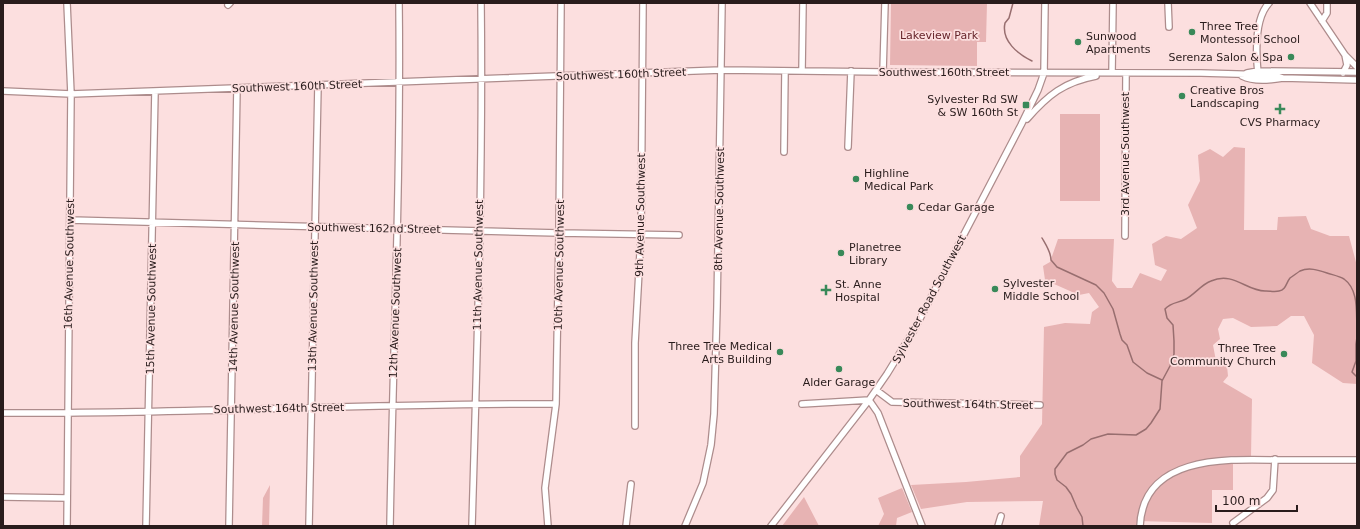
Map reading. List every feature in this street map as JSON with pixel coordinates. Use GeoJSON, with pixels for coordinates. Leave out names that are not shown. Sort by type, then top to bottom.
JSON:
{"type":"FeatureCollection","features":[{"type":"Feature","properties":{"kind":"street","name":"16th Avenue Southwest"},"geometry":{"type":"LineString","coordinates":[[67,3],[71,94],[67,526]]}},
{"type":"Feature","properties":{"kind":"street","name":"12th Avenue Southwest"},"geometry":{"type":"LineString","coordinates":[[390,526],[392,406],[398,228],[400,82],[399,3]]}},
{"type":"Feature","properties":{"kind":"street","name":"11th Avenue Southwest"},"geometry":{"type":"LineString","coordinates":[[472,526],[482,79],[481,3]]}},
{"type":"Feature","properties":{"kind":"street","name":"10th Avenue Southwest"},"geometry":{"type":"LineString","coordinates":[[548,526],[545,488],[556,404],[561,3]]}},
{"type":"Feature","properties":{"kind":"street","name":"9th Avenue Southwest"},"geometry":{"type":"LineString","coordinates":[[635,426],[635,343],[641,234],[643,3]]}},
{"type":"Feature","properties":{"kind":"street","name":"8th Avenue Southwest"},"geometry":{"type":"LineString","coordinates":[[684,526],[699,495],[705,478],[711,445],[714,414],[722,3]]}},
{"type":"Feature","properties":{"kind":"street"},"geometry":{"type":"LineString","coordinates":[[802,71],[803,3]]}},
{"type":"Feature","properties":{"kind":"street"},"geometry":{"type":"LineString","coordinates":[[883,72],[885,3]]}},
{"type":"Feature","properties":{"kind":"street"},"geometry":{"type":"LineString","coordinates":[[1044,73],[1045,3]]}},
{"type":"Feature","properties":{"kind":"street"},"geometry":{"type":"LineString","coordinates":[[1021,125],[1041,103],[1063,86],[1080,79],[1110,73],[1113,3]]}},
{"type":"Feature","properties":{"kind":"street"},"geometry":{"type":"LineString","coordinates":[[1168,3],[1169,27]]}},
{"type":"Feature","properties":{"kind":"street"},"geometry":{"type":"LineString","coordinates":[[1258,73],[1259,22],[1263,11],[1269,3]]}},
{"type":"Feature","properties":{"kind":"street"},"geometry":{"type":"LineString","coordinates":[[1310,3],[1345,55],[1357,67]]}},
{"type":"Feature","properties":{"kind":"street"},"geometry":{"type":"LineString","coordinates":[[1322,21],[1326,13],[1327,3]]}},
{"type":"Feature","properties":{"kind":"street"},"geometry":{"type":"LineString","coordinates":[[1342,72],[1347,65],[1345,55]]}},
{"type":"Feature","properties":{"kind":"street","name":"Southwest 160th Street"},"geometry":{"type":"LineString","coordinates":[[3,91],[71,94],[721,70],[1238,75],[1258,73],[1357,72]]}},
{"type":"Feature","properties":{"kind":"street"},"geometry":{"type":"LineString","coordinates":[[784,152],[785,71]]}},
{"type":"Feature","properties":{"kind":"street"},"geometry":{"type":"LineString","coordinates":[[848,147],[850,71]]}},
{"type":"Feature","properties":{"kind":"street","name":"Sylvester Road Southwest"},"geometry":{"type":"LineString","coordinates":[[771,526],[869,400],[914,330],[1021,125],[1044,73]]}},
{"type":"Feature","properties":{"kind":"street","name":"3rd Avenue Southwest"},"geometry":{"type":"LineString","coordinates":[[1125,236],[1126,73]]}},
{"type":"Feature","properties":{"kind":"street","name":"Southwest 160th Street"},"geometry":{"type":"LineString","coordinates":[[1258,73],[1283,78]]}},
{"type":"Feature","properties":{"kind":"street","name":"Southwest 160th Street"},"geometry":{"type":"LineString","coordinates":[[1238,75],[1248,79],[1273,80],[1283,78],[1357,80]]}},
{"type":"Feature","properties":{"kind":"street","name":"13th Avenue Southwest"},"geometry":{"type":"LineString","coordinates":[[309,526],[318,85]]}},
{"type":"Feature","properties":{"kind":"street","name":"14th Avenue Southwest"},"geometry":{"type":"LineString","coordinates":[[229,526],[237,88]]}},
{"type":"Feature","properties":{"kind":"street","name":"15th Avenue Southwest"},"geometry":{"type":"LineString","coordinates":[[146,526],[155,91]]}},
{"type":"Feature","properties":{"kind":"street","name":"Southwest 162nd Street"},"geometry":{"type":"LineString","coordinates":[[70,220],[559,233],[679,234]]}},
{"type":"Feature","properties":{"kind":"street","name":"Southwest 164th Street"},"geometry":{"type":"LineString","coordinates":[[876,390],[892,402],[1040,405]]}},
{"type":"Feature","properties":{"kind":"street"},"geometry":{"type":"LineString","coordinates":[[802,404],[869,400],[878,413],[922,526]]}},
{"type":"Feature","properties":{"kind":"street","name":"Southwest 164th Street"},"geometry":{"type":"LineString","coordinates":[[3,413],[475,404],[556,404]]}},
{"type":"Feature","properties":{"kind":"street"},"geometry":{"type":"LineString","coordinates":[[1140,526],[1141,514],[1145,501],[1157,484],[1168,475],[1179,469],[1194,465],[1238,459],[1357,460]]}},
{"type":"Feature","properties":{"kind":"street"},"geometry":{"type":"LineString","coordinates":[[1233,523],[1267,498],[1274,490],[1275,460]]}},
{"type":"Feature","properties":{"kind":"street"},"geometry":{"type":"LineString","coordinates":[[626,526],[630,484]]}},
{"type":"Feature","properties":{"kind":"street"},"geometry":{"type":"LineString","coordinates":[[3,497],[67,498]]}},
{"type":"Feature","properties":{"kind":"street"},"geometry":{"type":"LineString","coordinates":[[998,526],[1001,516]]}},
{"type":"Feature","properties":{"kind":"green space","name":"Lakeview Park"},"geometry":{"type":"Polygon","coordinates":[[[891,3],[987,3],[986,42],[977,42],[977,66],[890,65],[891,3]]]}},
{"type":"Feature","properties":{"kind":"green space"},"geometry":{"type":"Polygon","coordinates":[[[1060,114],[1100,114],[1100,201],[1060,201],[1060,114]]]}},
{"type":"Feature","properties":{"kind":"green space"},"geometry":{"type":"Polygon","coordinates":[[[1234,147],[1245,148],[1244,230],[1277,230],[1278,217],[1306,216],[1311,229],[1330,236],[1349,236],[1357,266],[1357,384],[1343,383],[1312,363],[1314,335],[1304,316],[1291,316],[1277,326],[1251,327],[1233,318],[1223,319],[1218,329],[1220,339],[1213,345],[1216,361],[1227,366],[1228,376],[1223,382],[1252,399],[1251,457],[1233,458],[1233,490],[1212,490],[1212,523],[1137,521],[1136,526],[1039,526],[1043,501],[967,502],[921,509],[911,485],[1020,477],[1020,456],[1042,424],[1044,327],[1065,323],[1090,324],[1092,312],[1099,307],[1089,293],[1079,295],[1045,280],[1043,266],[1050,262],[1058,239],[1114,239],[1112,281],[1117,288],[1132,288],[1140,273],[1161,281],[1167,270],[1155,265],[1152,244],[1166,236],[1181,239],[1197,228],[1188,205],[1200,181],[1198,155],[1210,149],[1223,157],[1234,147]]]}},
{"type":"Feature","properties":{"kind":"green space"},"geometry":{"type":"Polygon","coordinates":[[[270,485],[269,526],[262,526],[263,498],[270,485]]]}},
{"type":"Feature","properties":{"kind":"green space"},"geometry":{"type":"Polygon","coordinates":[[[902,488],[912,512],[897,518],[896,526],[878,526],[884,514],[878,498],[902,488]]]}},
{"type":"Feature","properties":{"kind":"green space"},"geometry":{"type":"Polygon","coordinates":[[[804,497],[819,526],[782,526],[804,497]]]}},
{"type":"Feature","properties":{"kind":"waterway"},"geometry":{"type":"LineString","coordinates":[[1013,3],[1009,18],[1005,23],[1004,30],[1008,41],[1016,51],[1032,61]]}},
{"type":"Feature","properties":{"kind":"waterway"},"geometry":{"type":"LineString","coordinates":[[1042,238],[1049,251],[1051,260],[1057,267],[1096,285],[1104,293],[1113,309],[1122,340],[1127,345],[1133,362],[1147,373],[1162,380]]}},
{"type":"Feature","properties":{"kind":"waterway"},"geometry":{"type":"LineString","coordinates":[[1083,526],[1082,517],[1071,494],[1066,487],[1057,480],[1055,469],[1067,453],[1091,439],[1108,434],[1136,435],[1146,429],[1151,423],[1160,409],[1162,381],[1170,366],[1174,354],[1173,325],[1167,318],[1165,309],[1167,307],[1186,299],[1211,281],[1227,278],[1259,290],[1277,291],[1283,289],[1290,278],[1300,271],[1314,269],[1340,277],[1349,284],[1356,302],[1357,328]]}},
{"type":"Feature","properties":{"kind":"waterway"},"geometry":{"type":"LineString","coordinates":[[1357,337],[1356,361],[1352,372],[1357,377]]}},
{"type":"Feature","properties":{"kind":"place","name":"Three Tree Montessori School"},"geometry":{"type":"Point","coordinates":[1192,32]}},
{"type":"Feature","properties":{"kind":"place","name":"Sunwood Apartments"},"geometry":{"type":"Point","coordinates":[1078,42]}},
{"type":"Feature","properties":{"kind":"place","name":"Serenza Salon & Spa"},"geometry":{"type":"Point","coordinates":[1291,57]}},
{"type":"Feature","properties":{"kind":"place","name":"Creative Bros Landscaping"},"geometry":{"type":"Point","coordinates":[1182,96]}},
{"type":"Feature","properties":{"kind":"place","name":"Sylvester Rd SW & SW 160th St"},"geometry":{"type":"Point","coordinates":[1026,105]}},
{"type":"Feature","properties":{"kind":"place","name":"CVS Pharmacy"},"geometry":{"type":"Point","coordinates":[1280,109]}},
{"type":"Feature","properties":{"kind":"place","name":"Highline Medical Park"},"geometry":{"type":"Point","coordinates":[856,179]}},
{"type":"Feature","properties":{"kind":"place","name":"Cedar Garage"},"geometry":{"type":"Point","coordinates":[910,207]}},
{"type":"Feature","properties":{"kind":"place","name":"Planetree Library"},"geometry":{"type":"Point","coordinates":[841,253]}},
{"type":"Feature","properties":{"kind":"place","name":"Sylvester Middle School"},"geometry":{"type":"Point","coordinates":[995,289]}},
{"type":"Feature","properties":{"kind":"place","name":"St. Anne Hospital"},"geometry":{"type":"Point","coordinates":[826,290]}},
{"type":"Feature","properties":{"kind":"place","name":"Three Tree Medical Arts Building"},"geometry":{"type":"Point","coordinates":[780,352]}},
{"type":"Feature","properties":{"kind":"place","name":"Three Tree Community Church"},"geometry":{"type":"Point","coordinates":[1284,354]}},
{"type":"Feature","properties":{"kind":"place","name":"Alder Garage"},"geometry":{"type":"Point","coordinates":[839,369]}}]}
